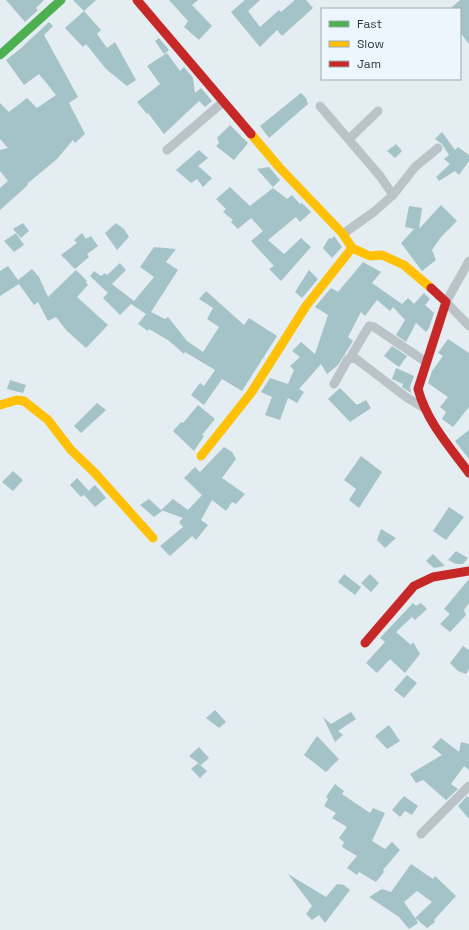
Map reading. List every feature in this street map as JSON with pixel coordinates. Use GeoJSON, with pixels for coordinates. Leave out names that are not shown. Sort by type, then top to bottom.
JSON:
{"type":"FeatureCollection","features":[{"type":"Feature","properties":{"kind":"street"},"geometry":{"type":"LineString","coordinates":[[137,0],[279,167],[342,234],[352,248],[370,256],[382,255],[404,265],[446,302],[469,326]]}},
{"type":"Feature","properties":{"kind":"street"},"geometry":{"type":"LineString","coordinates":[[0,55],[55,2]]}},
{"type":"Feature","properties":{"kind":"street"},"geometry":{"type":"LineString","coordinates":[[167,150],[223,102]]}},
{"type":"Feature","properties":{"kind":"street"},"geometry":{"type":"LineString","coordinates":[[320,106],[380,176],[393,195]]}},
{"type":"Feature","properties":{"kind":"street"},"geometry":{"type":"LineString","coordinates":[[349,140],[378,111]]}},
{"type":"Feature","properties":{"kind":"street"},"geometry":{"type":"LineString","coordinates":[[342,234],[375,211],[393,195],[415,167],[438,148]]}},
{"type":"Feature","properties":{"kind":"street"},"geometry":{"type":"LineString","coordinates":[[201,456],[224,425],[251,393],[306,306],[352,248]]}},
{"type":"Feature","properties":{"kind":"street"},"geometry":{"type":"LineString","coordinates":[[469,261],[446,302],[418,389],[424,408],[469,473]]}},
{"type":"Feature","properties":{"kind":"street"},"geometry":{"type":"LineString","coordinates":[[334,384],[369,326],[426,362]]}},
{"type":"Feature","properties":{"kind":"street"},"geometry":{"type":"LineString","coordinates":[[350,358],[355,358],[424,408]]}},
{"type":"Feature","properties":{"kind":"street"},"geometry":{"type":"LineString","coordinates":[[0,405],[18,400],[24,401],[48,420],[71,450],[95,473],[153,538]]}},
{"type":"Feature","properties":{"kind":"street"},"geometry":{"type":"LineString","coordinates":[[365,643],[414,586],[422,580],[432,576],[469,571]]}},
{"type":"Feature","properties":{"kind":"street"},"geometry":{"type":"LineString","coordinates":[[421,834],[469,786]]}},
{"type":"Feature","properties":{"kind":"building"},"geometry":{"type":"Polygon","coordinates":[[[6,0],[44,0],[36,8],[38,10],[25,22],[6,0]]]}},
{"type":"Feature","properties":{"kind":"building"},"geometry":{"type":"Polygon","coordinates":[[[73,0],[96,0],[84,11],[73,0]]]}},
{"type":"Feature","properties":{"kind":"building"},"geometry":{"type":"Polygon","coordinates":[[[169,0],[198,0],[192,5],[212,26],[199,40],[184,27],[188,21],[169,0]]]}},
{"type":"Feature","properties":{"kind":"building"},"geometry":{"type":"Polygon","coordinates":[[[245,0],[260,0],[248,11],[260,27],[279,10],[281,12],[295,0],[306,0],[313,8],[282,36],[277,30],[260,47],[231,12],[245,0]]]}},
{"type":"Feature","properties":{"kind":"building"},"geometry":{"type":"Polygon","coordinates":[[[460,0],[469,0],[469,44],[461,33],[461,8],[451,8],[460,0]]]}},
{"type":"Feature","properties":{"kind":"building"},"geometry":{"type":"Polygon","coordinates":[[[84,11],[101,30],[97,34],[107,48],[115,42],[136,80],[127,86],[106,69],[86,44],[83,47],[65,28],[84,11]]]}},
{"type":"Feature","properties":{"kind":"building"},"geometry":{"type":"Polygon","coordinates":[[[49,22],[53,26],[44,35],[78,97],[69,103],[85,134],[75,143],[73,140],[57,159],[27,184],[28,185],[0,210],[0,188],[8,181],[0,171],[0,150],[8,148],[0,139],[0,103],[9,112],[27,98],[37,108],[56,95],[39,74],[24,85],[6,60],[49,22]]]}},
{"type":"Feature","properties":{"kind":"building"},"geometry":{"type":"Polygon","coordinates":[[[159,38],[169,50],[164,54],[155,41],[159,38]]]}},
{"type":"Feature","properties":{"kind":"building"},"geometry":{"type":"Polygon","coordinates":[[[167,53],[180,71],[184,67],[193,78],[195,93],[201,88],[212,101],[205,107],[199,101],[164,134],[148,113],[147,114],[137,102],[160,84],[147,66],[167,53]]]}},
{"type":"Feature","properties":{"kind":"building"},"geometry":{"type":"Polygon","coordinates":[[[301,93],[306,98],[308,104],[269,138],[260,126],[301,93]]]}},
{"type":"Feature","properties":{"kind":"building"},"geometry":{"type":"Polygon","coordinates":[[[230,125],[248,143],[234,160],[216,146],[219,143],[217,138],[230,125]]]}},
{"type":"Feature","properties":{"kind":"building"},"geometry":{"type":"Polygon","coordinates":[[[442,132],[455,150],[458,147],[469,155],[469,161],[459,175],[455,171],[439,181],[436,177],[450,164],[444,159],[449,155],[442,144],[435,139],[442,132]]]}},
{"type":"Feature","properties":{"kind":"building"},"geometry":{"type":"Polygon","coordinates":[[[396,144],[402,151],[395,158],[387,151],[396,144]]]}},
{"type":"Feature","properties":{"kind":"building"},"geometry":{"type":"Polygon","coordinates":[[[199,150],[208,158],[198,166],[212,178],[203,187],[197,179],[191,183],[176,170],[199,150]]]}},
{"type":"Feature","properties":{"kind":"building"},"geometry":{"type":"Polygon","coordinates":[[[269,167],[280,180],[273,187],[257,169],[269,167]]]}},
{"type":"Feature","properties":{"kind":"building"},"geometry":{"type":"Polygon","coordinates":[[[230,187],[250,206],[273,188],[287,199],[292,195],[300,204],[302,203],[311,212],[300,222],[296,217],[268,240],[284,254],[301,238],[311,247],[281,281],[269,269],[274,266],[251,241],[263,231],[251,218],[238,229],[231,222],[233,220],[223,212],[226,209],[216,199],[230,187]]]}},
{"type":"Feature","properties":{"kind":"building"},"geometry":{"type":"Polygon","coordinates":[[[441,205],[457,221],[441,237],[432,250],[436,260],[422,271],[401,243],[414,229],[405,227],[409,206],[422,208],[419,229],[441,205]]]}},
{"type":"Feature","properties":{"kind":"building"},"geometry":{"type":"Polygon","coordinates":[[[23,223],[29,231],[21,238],[13,229],[23,223]]]}},
{"type":"Feature","properties":{"kind":"building"},"geometry":{"type":"Polygon","coordinates":[[[116,223],[124,229],[129,237],[117,250],[105,233],[116,223]]]}},
{"type":"Feature","properties":{"kind":"building"},"geometry":{"type":"Polygon","coordinates":[[[16,233],[24,245],[14,252],[4,241],[16,233]]]}},
{"type":"Feature","properties":{"kind":"building"},"geometry":{"type":"Polygon","coordinates":[[[82,233],[86,239],[91,236],[98,246],[87,254],[89,257],[75,269],[61,255],[77,243],[74,240],[82,233]]]}},
{"type":"Feature","properties":{"kind":"building"},"geometry":{"type":"Polygon","coordinates":[[[334,236],[342,247],[332,258],[323,248],[329,238],[331,239],[334,236]]]}},
{"type":"Feature","properties":{"kind":"building"},"geometry":{"type":"Polygon","coordinates":[[[154,247],[176,249],[166,262],[178,270],[151,312],[165,319],[168,317],[187,341],[203,352],[219,327],[207,319],[213,308],[199,299],[206,291],[244,325],[249,318],[277,336],[242,391],[222,379],[204,405],[191,395],[200,383],[204,386],[215,370],[185,352],[184,354],[168,340],[149,329],[148,331],[138,324],[146,314],[131,304],[120,315],[103,298],[108,293],[90,276],[94,271],[101,276],[105,273],[107,275],[120,263],[126,270],[112,284],[134,301],[154,277],[140,267],[154,247]]]}},
{"type":"Feature","properties":{"kind":"building"},"geometry":{"type":"Polygon","coordinates":[[[363,262],[381,272],[372,283],[402,304],[408,298],[414,304],[424,293],[430,299],[425,305],[434,313],[429,328],[426,332],[416,323],[406,342],[396,335],[405,320],[393,307],[390,311],[377,300],[365,316],[361,312],[348,337],[353,341],[338,365],[327,374],[321,364],[299,389],[304,392],[297,403],[288,398],[280,420],[265,415],[272,397],[261,392],[270,378],[288,384],[294,370],[290,366],[300,357],[292,351],[301,342],[315,354],[328,315],[315,307],[331,288],[338,292],[363,262]]]}},
{"type":"Feature","properties":{"kind":"building"},"geometry":{"type":"Polygon","coordinates":[[[8,266],[18,280],[32,269],[39,277],[48,297],[76,270],[87,281],[86,282],[88,285],[77,297],[108,325],[86,348],[67,331],[56,317],[48,321],[38,302],[34,305],[19,284],[0,296],[0,271],[8,266]]]}},
{"type":"Feature","properties":{"kind":"building"},"geometry":{"type":"Polygon","coordinates":[[[309,270],[318,279],[302,298],[295,292],[309,270]]]}},
{"type":"Feature","properties":{"kind":"building"},"geometry":{"type":"Polygon","coordinates":[[[448,339],[469,353],[469,407],[453,427],[442,419],[446,412],[440,407],[448,397],[428,383],[432,371],[443,356],[438,353],[448,339]]]}},
{"type":"Feature","properties":{"kind":"building"},"geometry":{"type":"Polygon","coordinates":[[[392,346],[407,356],[399,367],[384,356],[392,346]]]}},
{"type":"Feature","properties":{"kind":"building"},"geometry":{"type":"Polygon","coordinates":[[[396,368],[414,376],[410,387],[411,393],[402,387],[403,384],[392,379],[396,368]]]}},
{"type":"Feature","properties":{"kind":"building"},"geometry":{"type":"Polygon","coordinates":[[[10,380],[26,385],[23,393],[7,389],[10,380]]]}},
{"type":"Feature","properties":{"kind":"building"},"geometry":{"type":"Polygon","coordinates":[[[340,388],[357,405],[366,400],[371,408],[350,422],[328,399],[340,388]]]}},
{"type":"Feature","properties":{"kind":"building"},"geometry":{"type":"Polygon","coordinates":[[[97,403],[106,410],[81,433],[74,426],[97,403]]]}},
{"type":"Feature","properties":{"kind":"building"},"geometry":{"type":"Polygon","coordinates":[[[198,405],[215,419],[202,435],[204,436],[194,451],[173,431],[181,422],[183,423],[198,405]]]}},
{"type":"Feature","properties":{"kind":"building"},"geometry":{"type":"Polygon","coordinates":[[[469,430],[469,459],[455,441],[469,430]]]}},
{"type":"Feature","properties":{"kind":"building"},"geometry":{"type":"Polygon","coordinates":[[[224,447],[232,452],[236,459],[222,478],[245,494],[236,504],[232,502],[226,511],[212,500],[201,520],[208,525],[196,540],[192,536],[170,556],[160,546],[183,527],[179,522],[183,518],[161,510],[173,499],[188,510],[202,495],[184,478],[195,467],[200,472],[224,447]]]}},
{"type":"Feature","properties":{"kind":"building"},"geometry":{"type":"Polygon","coordinates":[[[361,456],[382,472],[359,508],[349,500],[356,489],[344,480],[361,456]]]}},
{"type":"Feature","properties":{"kind":"building"},"geometry":{"type":"Polygon","coordinates":[[[13,471],[23,480],[13,491],[2,482],[13,471]]]}},
{"type":"Feature","properties":{"kind":"building"},"geometry":{"type":"Polygon","coordinates":[[[77,478],[89,491],[81,497],[70,485],[77,478]]]}},
{"type":"Feature","properties":{"kind":"building"},"geometry":{"type":"Polygon","coordinates":[[[95,485],[106,498],[95,507],[84,495],[95,485]]]}},
{"type":"Feature","properties":{"kind":"building"},"geometry":{"type":"Polygon","coordinates":[[[149,499],[162,511],[154,517],[140,505],[149,499]]]}},
{"type":"Feature","properties":{"kind":"building"},"geometry":{"type":"Polygon","coordinates":[[[449,507],[464,517],[446,540],[433,531],[449,507]]]}},
{"type":"Feature","properties":{"kind":"building"},"geometry":{"type":"Polygon","coordinates":[[[381,529],[396,538],[385,548],[377,540],[381,529]]]}},
{"type":"Feature","properties":{"kind":"building"},"geometry":{"type":"Polygon","coordinates":[[[456,551],[468,558],[463,564],[456,564],[448,560],[456,551]]]}},
{"type":"Feature","properties":{"kind":"building"},"geometry":{"type":"Polygon","coordinates":[[[433,554],[445,566],[434,568],[426,561],[433,554]]]}},
{"type":"Feature","properties":{"kind":"building"},"geometry":{"type":"Polygon","coordinates":[[[344,574],[361,587],[355,595],[338,582],[344,574]]]}},
{"type":"Feature","properties":{"kind":"building"},"geometry":{"type":"Polygon","coordinates":[[[370,574],[379,583],[371,592],[361,583],[370,574]]]}},
{"type":"Feature","properties":{"kind":"building"},"geometry":{"type":"Polygon","coordinates":[[[469,579],[469,603],[464,610],[466,615],[450,632],[440,624],[450,614],[444,609],[469,579]]]}},
{"type":"Feature","properties":{"kind":"building"},"geometry":{"type":"Polygon","coordinates":[[[413,603],[416,606],[421,603],[427,609],[415,620],[412,617],[396,632],[411,645],[413,642],[420,654],[405,673],[390,659],[377,673],[366,663],[385,642],[380,638],[413,603]]]}},
{"type":"Feature","properties":{"kind":"building"},"geometry":{"type":"Polygon","coordinates":[[[463,646],[469,650],[469,669],[466,674],[458,671],[450,663],[463,646]]]}},
{"type":"Feature","properties":{"kind":"building"},"geometry":{"type":"Polygon","coordinates":[[[407,675],[417,683],[404,698],[394,690],[407,675]]]}},
{"type":"Feature","properties":{"kind":"building"},"geometry":{"type":"Polygon","coordinates":[[[215,710],[226,722],[219,728],[206,718],[215,710]]]}},
{"type":"Feature","properties":{"kind":"building"},"geometry":{"type":"Polygon","coordinates":[[[351,712],[356,719],[338,731],[343,735],[335,742],[323,717],[331,724],[351,712]]]}},
{"type":"Feature","properties":{"kind":"building"},"geometry":{"type":"Polygon","coordinates":[[[389,725],[400,741],[387,749],[375,736],[389,725]]]}},
{"type":"Feature","properties":{"kind":"building"},"geometry":{"type":"Polygon","coordinates":[[[317,736],[339,759],[326,772],[304,755],[317,736]]]}},
{"type":"Feature","properties":{"kind":"building"},"geometry":{"type":"Polygon","coordinates":[[[441,738],[459,752],[461,742],[469,744],[469,770],[464,766],[451,784],[458,789],[446,800],[423,780],[416,783],[410,774],[442,755],[432,747],[441,738]]]}},
{"type":"Feature","properties":{"kind":"building"},"geometry":{"type":"Polygon","coordinates":[[[199,747],[209,758],[201,765],[189,756],[199,747]]]}},
{"type":"Feature","properties":{"kind":"building"},"geometry":{"type":"Polygon","coordinates":[[[198,763],[207,771],[200,778],[191,769],[198,763]]]}},
{"type":"Feature","properties":{"kind":"building"},"geometry":{"type":"Polygon","coordinates":[[[335,784],[344,791],[342,794],[370,813],[373,808],[385,813],[372,841],[385,849],[392,842],[400,850],[383,870],[384,872],[376,882],[359,872],[357,875],[347,868],[357,856],[342,847],[344,842],[339,838],[347,827],[332,818],[336,813],[324,806],[328,799],[326,797],[335,784]]]}},
{"type":"Feature","properties":{"kind":"building"},"geometry":{"type":"Polygon","coordinates":[[[404,796],[418,806],[412,815],[405,811],[400,817],[392,810],[404,796]]]}},
{"type":"Feature","properties":{"kind":"building"},"geometry":{"type":"Polygon","coordinates":[[[467,796],[469,798],[469,819],[458,806],[467,796]]]}},
{"type":"Feature","properties":{"kind":"building"},"geometry":{"type":"Polygon","coordinates":[[[411,864],[433,879],[435,876],[456,896],[434,920],[435,922],[427,928],[415,918],[418,923],[409,929],[399,917],[369,897],[382,889],[391,892],[411,864]],[[417,891],[404,902],[415,918],[432,902],[417,891]]]}},
{"type":"Feature","properties":{"kind":"building"},"geometry":{"type":"Polygon","coordinates":[[[288,874],[326,897],[337,884],[344,885],[350,890],[325,923],[319,915],[312,920],[306,914],[312,906],[288,874]]]}},
{"type":"Feature","properties":{"kind":"traffic: fast"},"geometry":{"type":"LineString","coordinates":[[0,55],[61,0]]}},
{"type":"Feature","properties":{"kind":"traffic: slow"},"geometry":{"type":"LineString","coordinates":[[251,134],[279,167],[343,234],[352,248],[370,256],[382,255],[404,265],[431,288]]}},
{"type":"Feature","properties":{"kind":"traffic: slow"},"geometry":{"type":"LineString","coordinates":[[201,456],[251,393],[306,306],[352,248]]}},
{"type":"Feature","properties":{"kind":"traffic: slow"},"geometry":{"type":"LineString","coordinates":[[0,405],[17,400],[24,401],[48,420],[71,450],[95,473],[153,538]]}},
{"type":"Feature","properties":{"kind":"traffic: jam"},"geometry":{"type":"LineString","coordinates":[[137,0],[251,134]]}},
{"type":"Feature","properties":{"kind":"traffic: jam"},"geometry":{"type":"LineString","coordinates":[[431,288],[446,302],[418,389],[433,423],[469,473]]}},
{"type":"Feature","properties":{"kind":"traffic: jam"},"geometry":{"type":"LineString","coordinates":[[365,643],[414,586],[433,577],[469,571]]}}]}
